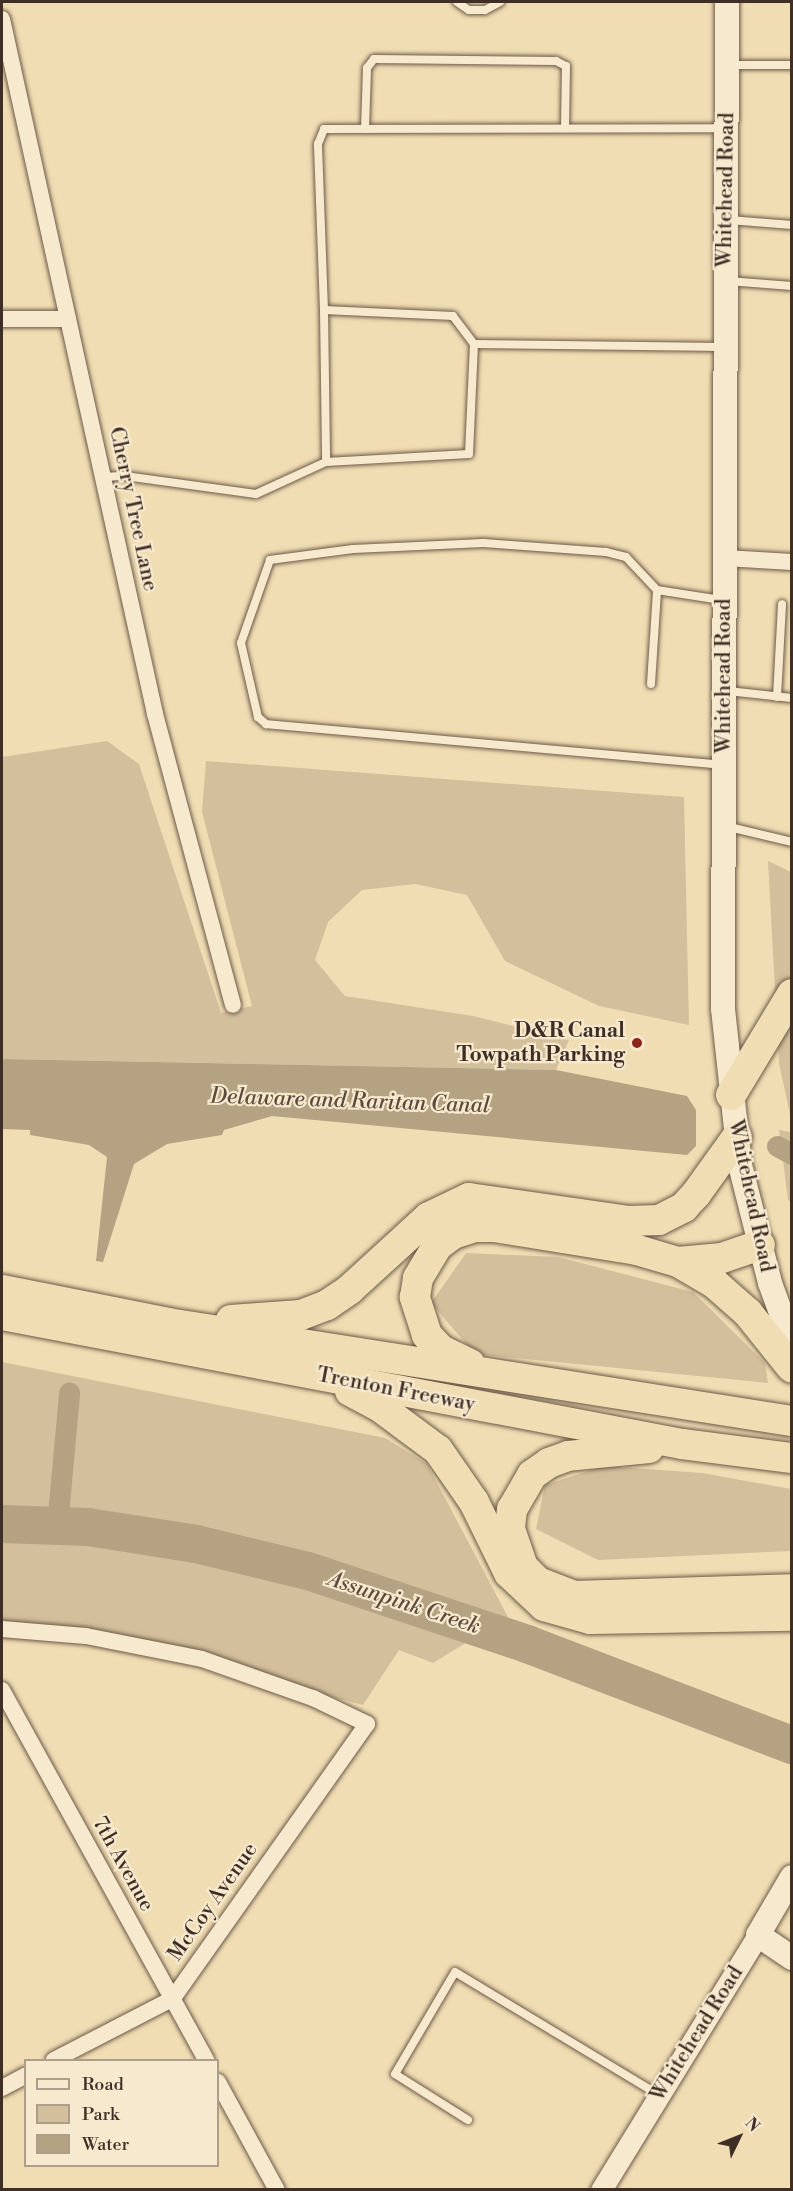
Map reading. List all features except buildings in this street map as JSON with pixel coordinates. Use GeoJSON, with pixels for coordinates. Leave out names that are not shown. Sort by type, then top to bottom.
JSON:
{"type":"FeatureCollection","features":[{"type":"Feature","properties":{"kind":"highway"},"geometry":{"type":"LineString","coordinates":[[168,1323],[301,1315],[327,1305],[349,1290],[429,1217],[457,1201],[495,1199],[648,1221],[684,1207],[732,1136],[768,1027],[792,994]]}},
{"type":"Feature","properties":{"kind":"highway"},"geometry":{"type":"LineString","coordinates":[[528,1381],[456,1360],[427,1335],[415,1297],[418,1278],[437,1246],[464,1231],[494,1227],[637,1250],[678,1262],[714,1283],[748,1313],[792,1368]]}},
{"type":"Feature","properties":{"kind":"highway"},"geometry":{"type":"LineString","coordinates":[[678,1262],[722,1258],[760,1245]]}},
{"type":"Feature","properties":{"kind":"highway","name":"Trenton Freeway"},"geometry":{"type":"LineString","coordinates":[[2,1290],[168,1323],[792,1421]]}},
{"type":"Feature","properties":{"kind":"highway","name":"Trenton Freeway"},"geometry":{"type":"LineString","coordinates":[[2,1315],[153,1341],[324,1377],[682,1444],[792,1458]]}},
{"type":"Feature","properties":{"kind":"highway"},"geometry":{"type":"LineString","coordinates":[[324,1377],[380,1407],[438,1450],[474,1502],[509,1573],[544,1606],[590,1619],[792,1616]]}},
{"type":"Feature","properties":{"kind":"highway"},"geometry":{"type":"LineString","coordinates":[[682,1444],[568,1456],[532,1475],[512,1509],[514,1548],[523,1567],[546,1586],[574,1596],[792,1590]]}},
{"type":"Feature","properties":{"kind":"main road","name":"Whitehead Road"},"geometry":{"type":"LineString","coordinates":[[723,4],[728,65],[724,281],[723,1009],[732,1136],[760,1245],[792,1343]]}},
{"type":"Feature","properties":{"kind":"main road","name":"Whitehead Road"},"geometry":{"type":"LineString","coordinates":[[758,1935],[792,1877]]}},
{"type":"Feature","properties":{"kind":"main road"},"geometry":{"type":"LineString","coordinates":[[758,1935],[792,1958]]}},
{"type":"Feature","properties":{"kind":"street","name":"Cherry Tree Lane"},"geometry":{"type":"LineString","coordinates":[[2,19],[155,714],[234,1005]]}},
{"type":"Feature","properties":{"kind":"street"},"geometry":{"type":"LineString","coordinates":[[2,319],[68,319]]}},
{"type":"Feature","properties":{"kind":"street"},"geometry":{"type":"LineString","coordinates":[[724,558],[792,562]]}},
{"type":"Feature","properties":{"kind":"street","name":"McCoy Avenue"},"geometry":{"type":"LineString","coordinates":[[2,1629],[86,1636],[202,1659],[313,1698],[367,1724],[172,1999],[58,2059]]}},
{"type":"Feature","properties":{"kind":"street","name":"7th Avenue"},"geometry":{"type":"LineString","coordinates":[[2,1690],[205,2059]]}},
{"type":"Feature","properties":{"kind":"street","name":"Whitehead Road"},"geometry":{"type":"LineString","coordinates":[[601,2190],[758,1935]]}},
{"type":"Feature","properties":{"kind":"street"},"geometry":{"type":"LineString","coordinates":[[2,2088],[24,2076]]}},
{"type":"Feature","properties":{"kind":"street"},"geometry":{"type":"LineString","coordinates":[[219,2084],[277,2190]]}},
{"type":"Feature","properties":{"kind":"lane"},"geometry":{"type":"LineString","coordinates":[[457,2],[469,10],[485,10],[500,2]]}},
{"type":"Feature","properties":{"kind":"lane"},"geometry":{"type":"LineString","coordinates":[[365,129],[367,68],[374,59],[556,61],[566,66],[565,128]]}},
{"type":"Feature","properties":{"kind":"lane"},"geometry":{"type":"LineString","coordinates":[[728,65],[792,65]]}},
{"type":"Feature","properties":{"kind":"lane"},"geometry":{"type":"LineString","coordinates":[[326,462],[324,309],[318,144],[324,129],[727,128]]}},
{"type":"Feature","properties":{"kind":"lane"},"geometry":{"type":"LineString","coordinates":[[725,219],[792,225]]}},
{"type":"Feature","properties":{"kind":"lane"},"geometry":{"type":"LineString","coordinates":[[724,281],[792,286]]}},
{"type":"Feature","properties":{"kind":"lane"},"geometry":{"type":"LineString","coordinates":[[103,477],[125,476],[256,494],[326,462],[469,454],[474,344],[453,316],[324,309]]}},
{"type":"Feature","properties":{"kind":"lane"},"geometry":{"type":"LineString","coordinates":[[474,344],[724,347]]}},
{"type":"Feature","properties":{"kind":"lane"},"geometry":{"type":"LineString","coordinates":[[724,601],[657,590],[626,557],[606,552],[483,543],[278,557],[267,564],[241,643],[258,717],[266,724],[724,765]]}},
{"type":"Feature","properties":{"kind":"lane"},"geometry":{"type":"LineString","coordinates":[[651,684],[657,590]]}},
{"type":"Feature","properties":{"kind":"lane"},"geometry":{"type":"LineString","coordinates":[[777,697],[782,604]]}},
{"type":"Feature","properties":{"kind":"lane"},"geometry":{"type":"LineString","coordinates":[[724,690],[792,698]]}},
{"type":"Feature","properties":{"kind":"lane"},"geometry":{"type":"LineString","coordinates":[[724,826],[792,842]]}},
{"type":"Feature","properties":{"kind":"lane"},"geometry":{"type":"LineString","coordinates":[[468,2120],[395,2074],[455,1972],[659,2096]]}},
{"type":"Feature","properties":{"kind":"green space"},"geometry":{"type":"Polygon","coordinates":[[[107,741],[139,764],[221,1013],[252,1006],[202,812],[206,761],[684,797],[689,1025],[599,1006],[505,961],[467,895],[415,884],[362,890],[328,922],[315,960],[345,996],[473,1016],[569,1040],[556,1070],[2,1059],[2,757],[107,741]]]}},
{"type":"Feature","properties":{"kind":"green space"},"geometry":{"type":"Polygon","coordinates":[[[768,861],[791,872],[791,1119],[779,1063],[768,861]]]}},
{"type":"Feature","properties":{"kind":"green space"},"geometry":{"type":"Polygon","coordinates":[[[779,1130],[791,1132],[791,1202],[788,1200],[779,1130]]]}},
{"type":"Feature","properties":{"kind":"green space"},"geometry":{"type":"Polygon","coordinates":[[[466,1253],[558,1257],[693,1292],[765,1363],[768,1383],[475,1354],[431,1303],[466,1253]]]}},
{"type":"Feature","properties":{"kind":"green space"},"geometry":{"type":"Polygon","coordinates":[[[2,1362],[385,1438],[427,1464],[508,1617],[433,1663],[399,1650],[363,1705],[44,1624],[2,1628],[2,1362]]]}},
{"type":"Feature","properties":{"kind":"green space"},"geometry":{"type":"Polygon","coordinates":[[[604,1466],[702,1473],[791,1489],[791,1551],[598,1560],[536,1529],[545,1485],[604,1466]]]}},
{"type":"Feature","properties":{"kind":"water"},"geometry":{"type":"Polygon","coordinates":[[[2,1059],[556,1070],[687,1096],[696,1110],[696,1146],[687,1155],[272,1116],[224,1130],[222,1135],[167,1144],[134,1164],[103,1262],[96,1261],[107,1157],[89,1145],[30,1135],[30,1130],[2,1129],[2,1059]]]}},
{"type":"Feature","properties":{"kind":"waterway","name":"Delaware and Raritan Canal"},"geometry":{"type":"LineString","coordinates":[[777,1146],[792,1154]]}},
{"type":"Feature","properties":{"kind":"waterway"},"geometry":{"type":"LineString","coordinates":[[57,1526],[69,1393]]}},
{"type":"Feature","properties":{"kind":"waterway","name":"Assunpink Creek"},"geometry":{"type":"LineString","coordinates":[[2,1524],[88,1527],[196,1544],[308,1571],[527,1644],[792,1745]]}},
{"type":"Feature","properties":{"kind":"place","name":"D&R Canal Towpath Parking"},"geometry":{"type":"Point","coordinates":[637,1043]}}]}
